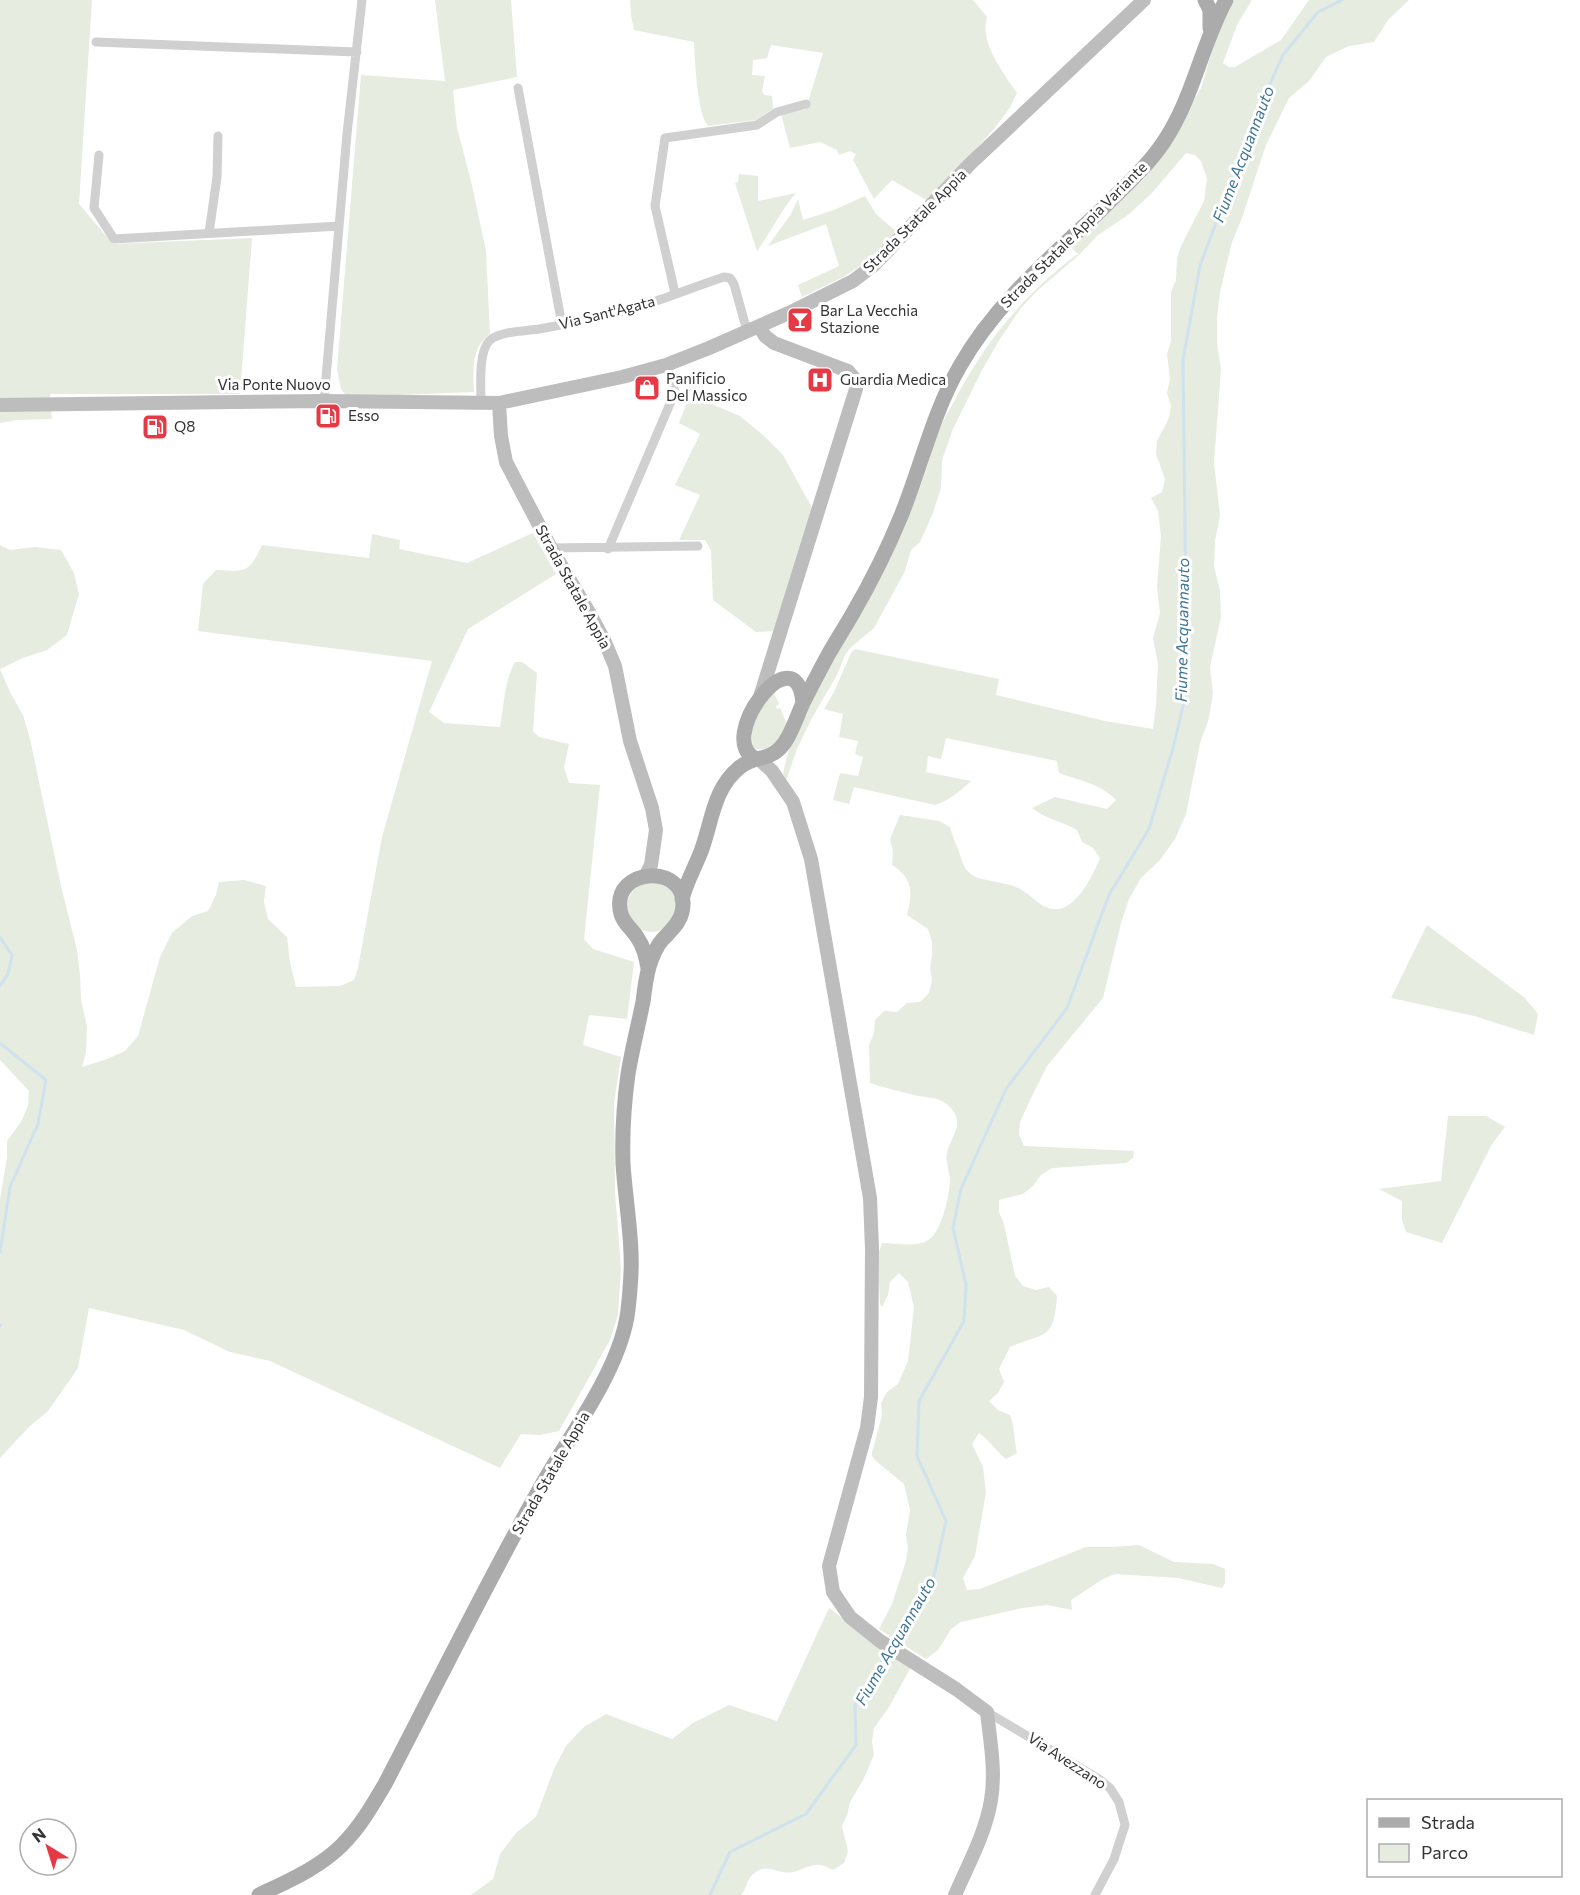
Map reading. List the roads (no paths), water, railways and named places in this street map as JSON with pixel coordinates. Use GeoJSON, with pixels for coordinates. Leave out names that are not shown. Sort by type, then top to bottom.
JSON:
{"type":"FeatureCollection","features":[{"type":"Feature","properties":{"kind":"main road","name":"Strada Statale Appia Variante"},"geometry":{"type":"LineString","coordinates":[[1205,0],[1210,10],[1208,43]]}},
{"type":"Feature","properties":{"kind":"main road","name":"Strada Statale Appia Variante"},"geometry":{"type":"LineString","coordinates":[[682,899],[692,870],[701,853],[714,807],[723,789],[741,766],[774,754],[786,741],[829,653],[878,568],[901,515],[948,390],[960,366],[996,313],[1130,180],[1163,144],[1185,105],[1226,0]]}},
{"type":"Feature","properties":{"kind":"main road","name":"Strada Statale Appia Variante"},"geometry":{"type":"LineString","coordinates":[[723,789],[747,723],[760,697],[778,680],[790,680],[808,674],[829,653]]}},
{"type":"Feature","properties":{"kind":"main road"},"geometry":{"type":"LineString","coordinates":[[790,680],[801,688],[803,703]]}},
{"type":"Feature","properties":{"kind":"main road"},"geometry":{"type":"LineString","coordinates":[[744,735],[743,745],[747,753],[758,759]]}},
{"type":"Feature","properties":{"kind":"main road"},"geometry":{"type":"LineString","coordinates":[[648,968],[645,952],[625,924],[621,914],[622,894],[636,879],[646,875],[678,879],[692,870]]}},
{"type":"Feature","properties":{"kind":"main road","name":"Strada Statale Appia"},"geometry":{"type":"LineString","coordinates":[[259,1895],[315,1866],[342,1846],[364,1820],[539,1490],[600,1388],[618,1348],[628,1312],[632,1257],[623,1162],[628,1074],[648,968],[656,949],[668,932],[678,924],[682,914],[682,899],[675,885],[664,878]]}},
{"type":"Feature","properties":{"kind":"main road"},"geometry":{"type":"LineString","coordinates":[[632,931],[651,938],[668,932]]}},
{"type":"Feature","properties":{"kind":"street"},"geometry":{"type":"LineString","coordinates":[[324,401],[347,134],[362,0]]}},
{"type":"Feature","properties":{"kind":"street","name":"Strada Statale Appia"},"geometry":{"type":"LineString","coordinates":[[646,875],[651,864],[656,830],[652,808],[630,741],[615,666],[595,622],[551,549],[506,462],[501,436],[499,403],[622,377],[666,365],[709,348],[853,281],[874,265],[970,164],[1144,1]]}},
{"type":"Feature","properties":{"kind":"street"},"geometry":{"type":"LineString","coordinates":[[96,42],[357,52]]}},
{"type":"Feature","properties":{"kind":"street"},"geometry":{"type":"LineString","coordinates":[[518,88],[562,325]]}},
{"type":"Feature","properties":{"kind":"street"},"geometry":{"type":"LineString","coordinates":[[675,294],[655,206],[665,138],[757,125],[777,112],[806,104]]}},
{"type":"Feature","properties":{"kind":"street"},"geometry":{"type":"LineString","coordinates":[[209,233],[217,177],[218,136]]}},
{"type":"Feature","properties":{"kind":"street"},"geometry":{"type":"LineString","coordinates":[[99,155],[94,208],[114,239],[339,225]]}},
{"type":"Feature","properties":{"kind":"street","name":"Via Sant'Agata"},"geometry":{"type":"LineString","coordinates":[[481,402],[482,362],[485,347],[491,340],[504,334],[562,325],[621,312],[724,276],[730,278],[734,284],[753,328]]}},
{"type":"Feature","properties":{"kind":"street"},"geometry":{"type":"LineString","coordinates":[[753,328],[762,332],[774,343],[848,371],[854,378],[856,389],[760,697]]}},
{"type":"Feature","properties":{"kind":"street"},"geometry":{"type":"LineString","coordinates":[[608,549],[675,392],[666,365]]}},
{"type":"Feature","properties":{"kind":"street","name":"Strada Statale Appia"},"geometry":{"type":"LineString","coordinates":[[501,436],[508,417],[518,406],[538,394]]}},
{"type":"Feature","properties":{"kind":"street","name":"Via Ponte Nuovo"},"geometry":{"type":"LineString","coordinates":[[0,405],[324,401],[499,403]]}},
{"type":"Feature","properties":{"kind":"street"},"geometry":{"type":"LineString","coordinates":[[551,549],[698,546]]}},
{"type":"Feature","properties":{"kind":"street"},"geometry":{"type":"LineString","coordinates":[[772,660],[773,667],[780,676],[790,680]]}},
{"type":"Feature","properties":{"kind":"street"},"geometry":{"type":"LineString","coordinates":[[778,778],[781,755],[786,741]]}},
{"type":"Feature","properties":{"kind":"street"},"geometry":{"type":"LineString","coordinates":[[758,759],[778,778],[793,802],[812,859],[870,1198],[873,1249],[870,1407],[867,1428],[829,1566],[833,1592],[850,1617],[880,1641],[956,1689],[987,1712],[993,1762],[991,1800],[981,1835],[955,1895]]}},
{"type":"Feature","properties":{"kind":"street","name":"Strada Statale Appia"},"geometry":{"type":"LineString","coordinates":[[654,846],[664,878]]}},
{"type":"Feature","properties":{"kind":"street","name":"Via Avezzano"},"geometry":{"type":"LineString","coordinates":[[987,1712],[1100,1779],[1110,1788],[1119,1802],[1125,1826],[1114,1858],[1095,1895]]}},
{"type":"Feature","properties":{"kind":"waterway","name":"Fiume Acquannauto"},"geometry":{"type":"LineString","coordinates":[[893,1645],[933,1580],[946,1521],[917,1456],[919,1401],[964,1321],[966,1285],[953,1228],[961,1189],[1006,1089],[1067,1008],[1109,895],[1149,829],[1184,702],[1186,614],[1183,360],[1200,266],[1253,122],[1283,55],[1318,12],[1342,0]]}},
{"type":"Feature","properties":{"kind":"waterway"},"geometry":{"type":"LineString","coordinates":[[0,937],[12,955],[8,974],[0,986]]}},
{"type":"Feature","properties":{"kind":"waterway"},"geometry":{"type":"LineString","coordinates":[[0,1043],[46,1080],[38,1124],[10,1187],[0,1252]]}},
{"type":"Feature","properties":{"kind":"waterway","name":"Fiume Acquannauto"},"geometry":{"type":"LineString","coordinates":[[710,1895],[730,1852],[806,1814],[856,1745],[855,1705],[889,1650]]}},
{"type":"Feature","properties":{"kind":"place","name":"Bar La Vecchia Stazione"},"geometry":{"type":"Point","coordinates":[800,320]}},
{"type":"Feature","properties":{"kind":"place","name":"Guardia Medica"},"geometry":{"type":"Point","coordinates":[820,380]}},
{"type":"Feature","properties":{"kind":"place","name":"Panificio Del Massico"},"geometry":{"type":"Point","coordinates":[647,388]}},
{"type":"Feature","properties":{"kind":"place","name":"Esso"},"geometry":{"type":"Point","coordinates":[328,416]}},
{"type":"Feature","properties":{"kind":"place","name":"Q8"},"geometry":{"type":"Point","coordinates":[155,427]}}]}
